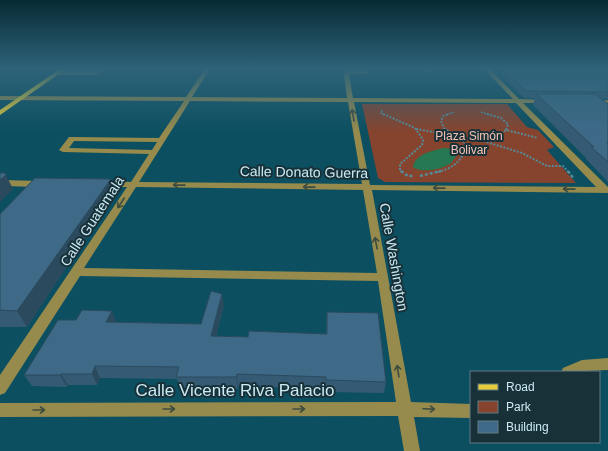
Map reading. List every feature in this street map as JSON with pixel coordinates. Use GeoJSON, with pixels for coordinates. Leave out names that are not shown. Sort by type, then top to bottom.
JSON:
{"type":"FeatureCollection","features":[{"type":"Feature","properties":{"kind":"main road"},"geometry":{"type":"LineString","coordinates":[[0,113],[32,90]]}},
{"type":"Feature","properties":{"kind":"street","name":"Calle Guatemala"},"geometry":{"type":"LineString","coordinates":[[0,388],[194,90]]}},
{"type":"Feature","properties":{"kind":"street","name":"Calle Washington"},"geometry":{"type":"LineString","coordinates":[[349,90],[412,451]]}},
{"type":"Feature","properties":{"kind":"street"},"geometry":{"type":"LineString","coordinates":[[507,90],[607,191]]}},
{"type":"Feature","properties":{"kind":"street"},"geometry":{"type":"LineString","coordinates":[[0,98],[556,101]]}},
{"type":"Feature","properties":{"kind":"street"},"geometry":{"type":"LineString","coordinates":[[586,102],[608,102]]}},
{"type":"Feature","properties":{"kind":"street"},"geometry":{"type":"LineString","coordinates":[[153,152],[63,150],[72,139],[161,140]]}},
{"type":"Feature","properties":{"kind":"street"},"geometry":{"type":"LineString","coordinates":[[0,183],[55,184]]}},
{"type":"Feature","properties":{"kind":"street","name":"Calle Donato Guerra"},"geometry":{"type":"LineString","coordinates":[[94,184],[583,189],[607,191]]}},
{"type":"Feature","properties":{"kind":"street"},"geometry":{"type":"LineString","coordinates":[[75,272],[383,277]]}},
{"type":"Feature","properties":{"kind":"street"},"geometry":{"type":"LineString","coordinates":[[570,371],[577,366],[598,363],[608,364]]}},
{"type":"Feature","properties":{"kind":"street","name":"Calle Vicente Riva Palacio"},"geometry":{"type":"LineString","coordinates":[[0,410],[405,408],[470,411]]}},
{"type":"Feature","properties":{"kind":"path"},"geometry":{"type":"LineString","coordinates":[[380,100],[383,108],[381,113],[414,128],[480,140],[522,153],[547,166],[563,166],[583,189]]}},
{"type":"Feature","properties":{"kind":"path"},"geometry":{"type":"LineString","coordinates":[[477,111],[501,118],[508,124],[506,130],[501,134],[480,140]]}},
{"type":"Feature","properties":{"kind":"path"},"geometry":{"type":"LineString","coordinates":[[414,128],[423,140],[422,145],[400,164],[400,171],[408,176],[425,176],[445,170],[457,163],[464,156],[466,149],[465,143],[444,128],[441,121],[443,116],[455,112]]}},
{"type":"Feature","properties":{"kind":"path"},"geometry":{"type":"LineString","coordinates":[[506,130],[540,138],[555,138]]}},
{"type":"Feature","properties":{"kind":"green space","name":"Plaza Simón Bolivar"},"geometry":{"type":"Polygon","coordinates":[[[362,104],[507,104],[527,127],[538,130],[554,147],[547,150],[576,183],[385,182],[378,178],[362,104]]]}},
{"type":"Feature","properties":{"kind":"shaded area"},"geometry":{"type":"Polygon","coordinates":[[[444,148],[455,149],[458,154],[449,165],[433,170],[421,170],[413,167],[417,159],[425,153],[444,148]]]}},
{"type":"Feature","properties":{"kind":"building"},"geometry":{"type":"Polygon","coordinates":[[[525,90],[608,90],[608,92],[525,90]]]}},
{"type":"Feature","properties":{"kind":"building"},"geometry":{"type":"Polygon","coordinates":[[[536,94],[595,94],[608,104],[608,162],[591,147],[594,147],[536,94]]]}},
{"type":"Feature","properties":{"kind":"building"},"geometry":{"type":"Polygon","coordinates":[[[0,173],[5,173],[6,175],[0,180],[0,173]]]}},
{"type":"Feature","properties":{"kind":"building"},"geometry":{"type":"Polygon","coordinates":[[[35,178],[111,179],[17,311],[0,310],[0,214],[35,178]]]}},
{"type":"Feature","properties":{"kind":"building"},"geometry":{"type":"Polygon","coordinates":[[[211,291],[222,294],[211,336],[248,337],[249,331],[327,334],[327,312],[378,313],[386,382],[326,380],[326,377],[237,374],[236,377],[176,377],[179,367],[95,366],[92,374],[24,375],[58,320],[76,320],[82,310],[112,311],[106,322],[201,324],[211,291]]]}}]}
